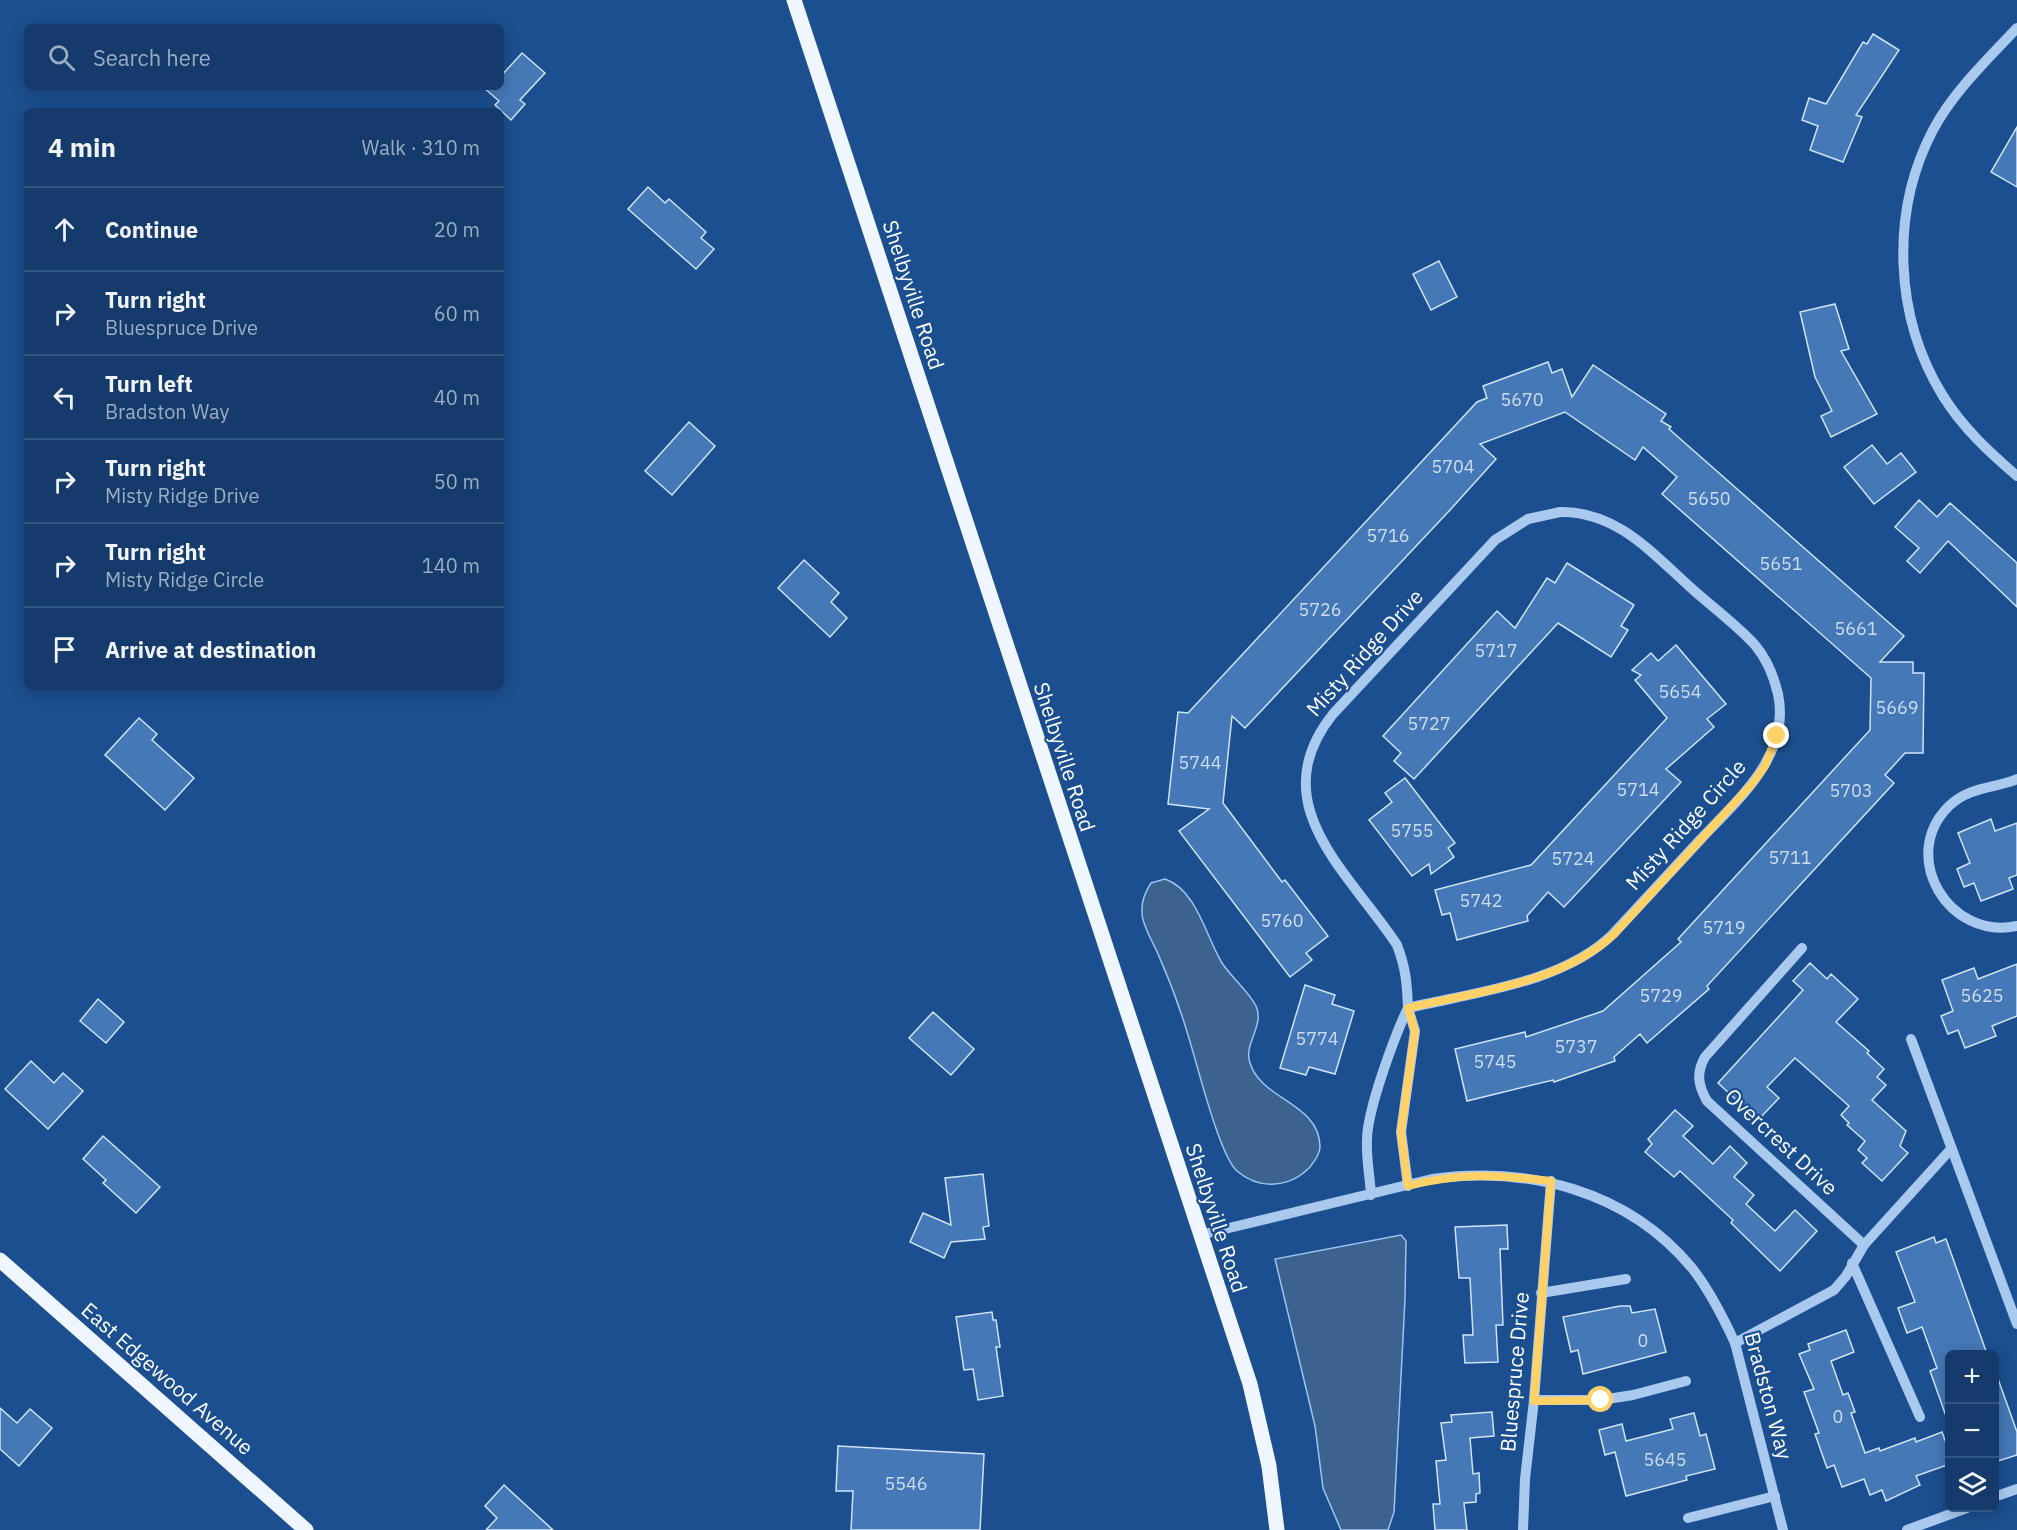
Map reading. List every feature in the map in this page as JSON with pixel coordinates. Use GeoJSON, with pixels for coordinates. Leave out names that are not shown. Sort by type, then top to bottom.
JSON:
{"type":"FeatureCollection","features":[{"type":"Feature","properties":{"kind":"main road","name":"Shelbyville Road"},"geometry":{"type":"LineString","coordinates":[[794,0],[1256,1404],[1270,1476],[1276,1530]]}},
{"type":"Feature","properties":{"kind":"main road","name":"East Edgewood Avenue"},"geometry":{"type":"LineString","coordinates":[[0,1260],[306,1530]]}},
{"type":"Feature","properties":{"kind":"street"},"geometry":{"type":"LineString","coordinates":[[2017,28],[1971,78],[1945,112],[1919,161],[1909,194],[1903,268],[1909,309],[1924,360],[1944,397],[1975,439],[2017,476]]}},
{"type":"Feature","properties":{"kind":"street","name":"Misty Ridge Drive"},"geometry":{"type":"LineString","coordinates":[[1371,1195],[1367,1139],[1371,1118],[1399,1027],[1408,1008],[1410,991],[1406,968],[1397,945],[1313,825],[1306,790],[1309,755],[1316,738],[1333,714],[1489,546],[1512,527],[1539,516],[1575,512],[1601,518],[1635,538]]}},
{"type":"Feature","properties":{"kind":"street","name":"Misty Ridge Circle"},"geometry":{"type":"LineString","coordinates":[[1408,1008],[1547,975],[1580,961],[1593,952],[1614,934],[1752,784],[1769,758],[1779,727],[1780,707],[1775,681],[1763,658],[1755,645],[1635,538]]}},
{"type":"Feature","properties":{"kind":"street"},"geometry":{"type":"LineString","coordinates":[[2017,779],[1973,790],[1950,805],[1935,826],[1928,853],[1931,877],[1942,900],[1961,916],[1986,927],[2017,926]]}},
{"type":"Feature","properties":{"kind":"street","name":"Overcrest Drive"},"geometry":{"type":"LineString","coordinates":[[1802,948],[1705,1057],[1699,1072],[1699,1084],[1707,1101],[1863,1245]]}},
{"type":"Feature","properties":{"kind":"street","name":"Misty Ridge Drive"},"geometry":{"type":"LineString","coordinates":[[1408,1008],[1415,1031],[1401,1132],[1408,1186]]}},
{"type":"Feature","properties":{"kind":"street"},"geometry":{"type":"LineString","coordinates":[[1911,1039],[2017,1324]]}},
{"type":"Feature","properties":{"kind":"street"},"geometry":{"type":"LineString","coordinates":[[1735,1343],[1834,1290],[1846,1276],[1863,1245],[1951,1149]]}},
{"type":"Feature","properties":{"kind":"street","name":"Bradston Way"},"geometry":{"type":"LineString","coordinates":[[1200,1236],[1432,1179],[1475,1174],[1551,1181],[1581,1191],[1618,1208],[1653,1232],[1691,1268],[1715,1302],[1735,1343],[1783,1530]]}},
{"type":"Feature","properties":{"kind":"street","name":"Bluespruce Drive"},"geometry":{"type":"LineString","coordinates":[[1523,1530],[1525,1479],[1534,1401],[1551,1181]]}},
{"type":"Feature","properties":{"kind":"street"},"geometry":{"type":"LineString","coordinates":[[1852,1263],[1920,1417]]}},
{"type":"Feature","properties":{"kind":"street"},"geometry":{"type":"LineString","coordinates":[[1541,1293],[1626,1279]]}},
{"type":"Feature","properties":{"kind":"street"},"geometry":{"type":"LineString","coordinates":[[1534,1401],[1601,1400],[1633,1395],[1686,1381]]}},
{"type":"Feature","properties":{"kind":"street"},"geometry":{"type":"LineString","coordinates":[[1999,1496],[2017,1489]]}},
{"type":"Feature","properties":{"kind":"street"},"geometry":{"type":"LineString","coordinates":[[1688,1518],[1775,1496]]}},
{"type":"Feature","properties":{"kind":"street"},"geometry":{"type":"LineString","coordinates":[[1907,1530],[1956,1512]]}},
{"type":"Feature","properties":{"kind":"water"},"geometry":{"type":"Polygon","coordinates":[[[1165,879],[1185,893],[1193,904],[1222,963],[1256,1006],[1258,1021],[1249,1056],[1256,1075],[1266,1086],[1301,1111],[1311,1121],[1317,1132],[1320,1147],[1318,1155],[1310,1167],[1294,1179],[1275,1184],[1255,1182],[1237,1171],[1223,1147],[1178,1005],[1142,918],[1143,901],[1149,886],[1151,883],[1165,879]]]}},
{"type":"Feature","properties":{"kind":"water"},"geometry":{"type":"Polygon","coordinates":[[[1401,1235],[1406,1241],[1405,1299],[1394,1512],[1388,1530],[1341,1530],[1323,1488],[1315,1426],[1275,1259],[1401,1235]]]}},
{"type":"Feature","properties":{"kind":"building"},"geometry":{"type":"Polygon","coordinates":[[[1873,34],[1899,50],[1856,115],[1862,117],[1843,162],[1810,150],[1818,126],[1802,120],[1809,98],[1826,104],[1863,42],[1867,44],[1873,34]]]}},
{"type":"Feature","properties":{"kind":"building"},"geometry":{"type":"Polygon","coordinates":[[[522,53],[545,73],[520,100],[525,104],[511,120],[504,113],[504,108],[498,108],[495,105],[499,101],[486,90],[504,90],[504,73],[522,53]]]}},
{"type":"Feature","properties":{"kind":"building"},"geometry":{"type":"Polygon","coordinates":[[[2017,127],[2017,187],[1991,172],[2017,127]]]}},
{"type":"Feature","properties":{"kind":"building"},"geometry":{"type":"Polygon","coordinates":[[[648,187],[665,203],[669,199],[706,232],[701,238],[714,249],[696,269],[628,209],[648,187]]]}},
{"type":"Feature","properties":{"kind":"building"},"geometry":{"type":"Polygon","coordinates":[[[1439,261],[1457,297],[1431,310],[1413,274],[1439,261]]]}},
{"type":"Feature","properties":{"kind":"building"},"geometry":{"type":"Polygon","coordinates":[[[1835,304],[1849,349],[1841,351],[1877,414],[1831,437],[1821,416],[1832,411],[1815,377],[1800,312],[1835,304]]]}},
{"type":"Feature","properties":{"kind":"building"},"geometry":{"type":"Polygon","coordinates":[[[1548,362],[1552,373],[1562,369],[1572,397],[1593,365],[1666,414],[1661,421],[1671,427],[1669,429],[1904,636],[1880,662],[1913,662],[1913,673],[1924,673],[1923,753],[1905,753],[1885,775],[1894,783],[1707,986],[1709,989],[1647,1043],[1640,1034],[1614,1057],[1615,1061],[1554,1082],[1553,1080],[1467,1101],[1455,1049],[1525,1032],[1526,1037],[1603,1011],[1681,942],[1678,939],[1870,730],[1871,678],[1662,494],[1677,477],[1643,447],[1635,460],[1565,412],[1480,444],[1496,459],[1450,510],[1245,728],[1232,716],[1223,803],[1282,882],[1285,880],[1328,936],[1306,953],[1312,960],[1290,977],[1179,831],[1209,809],[1168,804],[1178,712],[1188,713],[1477,402],[1487,398],[1483,386],[1548,362]]]}},
{"type":"Feature","properties":{"kind":"building"},"geometry":{"type":"Polygon","coordinates":[[[689,422],[715,446],[672,495],[645,471],[689,422]]]}},
{"type":"Feature","properties":{"kind":"building"},"geometry":{"type":"Polygon","coordinates":[[[1872,445],[1887,464],[1901,453],[1916,472],[1874,504],[1844,467],[1872,445]]]}},
{"type":"Feature","properties":{"kind":"building"},"geometry":{"type":"Polygon","coordinates":[[[1919,500],[1937,517],[1950,503],[2017,563],[2017,607],[1948,541],[1920,573],[1907,561],[1919,548],[1895,527],[1919,500]]]}},
{"type":"Feature","properties":{"kind":"building"},"geometry":{"type":"Polygon","coordinates":[[[804,560],[839,593],[831,602],[847,618],[830,637],[778,588],[804,560]]]}},
{"type":"Feature","properties":{"kind":"building"},"geometry":{"type":"Polygon","coordinates":[[[1567,563],[1634,605],[1621,626],[1628,630],[1611,657],[1558,623],[1414,779],[1394,761],[1401,753],[1383,736],[1497,611],[1515,628],[1547,578],[1555,583],[1567,563]]]}},
{"type":"Feature","properties":{"kind":"building"},"geometry":{"type":"Polygon","coordinates":[[[1676,645],[1726,704],[1707,719],[1714,727],[1666,769],[1681,782],[1564,907],[1548,892],[1527,916],[1528,921],[1457,940],[1450,913],[1442,915],[1435,890],[1531,865],[1667,718],[1635,680],[1641,675],[1632,670],[1651,653],[1658,661],[1676,645]]]}},
{"type":"Feature","properties":{"kind":"building"},"geometry":{"type":"Polygon","coordinates":[[[139,718],[157,734],[152,740],[194,778],[165,810],[105,755],[139,718]]]}},
{"type":"Feature","properties":{"kind":"building"},"geometry":{"type":"Polygon","coordinates":[[[1405,778],[1455,843],[1448,848],[1454,857],[1431,874],[1429,864],[1412,876],[1369,820],[1392,802],[1385,793],[1405,778]]]}},
{"type":"Feature","properties":{"kind":"building"},"geometry":{"type":"Polygon","coordinates":[[[1991,819],[1995,831],[2017,823],[2017,875],[2009,878],[2013,889],[1981,901],[1974,883],[1964,887],[1957,869],[1970,863],[1958,833],[1991,819]]]}},
{"type":"Feature","properties":{"kind":"building"},"geometry":{"type":"Polygon","coordinates":[[[1810,963],[1827,979],[1831,974],[1858,999],[1836,1022],[1869,1051],[1867,1053],[1884,1069],[1877,1077],[1886,1085],[1872,1100],[1906,1131],[1900,1146],[1908,1153],[1882,1181],[1862,1163],[1867,1158],[1858,1150],[1865,1141],[1847,1125],[1849,1123],[1841,1115],[1849,1106],[1795,1058],[1767,1087],[1779,1098],[1758,1120],[1718,1083],[1803,990],[1793,981],[1810,963]]]}},
{"type":"Feature","properties":{"kind":"building"},"geometry":{"type":"Polygon","coordinates":[[[2017,964],[2017,1016],[1992,1026],[1996,1036],[1965,1048],[1958,1030],[1948,1034],[1941,1016],[1953,1011],[1942,980],[1974,968],[1978,979],[2017,964]]]}},
{"type":"Feature","properties":{"kind":"building"},"geometry":{"type":"Polygon","coordinates":[[[1305,985],[1335,995],[1332,1004],[1354,1011],[1335,1074],[1309,1067],[1306,1075],[1280,1068],[1305,985]]]}},
{"type":"Feature","properties":{"kind":"building"},"geometry":{"type":"Polygon","coordinates":[[[98,999],[124,1022],[106,1043],[80,1021],[98,999]]]}},
{"type":"Feature","properties":{"kind":"building"},"geometry":{"type":"Polygon","coordinates":[[[933,1012],[974,1049],[951,1075],[909,1038],[933,1012]]]}},
{"type":"Feature","properties":{"kind":"building"},"geometry":{"type":"Polygon","coordinates":[[[31,1061],[54,1083],[63,1073],[83,1091],[48,1129],[5,1089],[31,1061]]]}},
{"type":"Feature","properties":{"kind":"building"},"geometry":{"type":"Polygon","coordinates":[[[1675,1110],[1693,1126],[1683,1136],[1713,1164],[1730,1146],[1747,1163],[1734,1177],[1754,1195],[1746,1204],[1775,1231],[1795,1210],[1817,1231],[1780,1271],[1731,1223],[1733,1220],[1680,1171],[1674,1177],[1645,1152],[1652,1144],[1648,1139],[1675,1110]]]}},
{"type":"Feature","properties":{"kind":"building"},"geometry":{"type":"Polygon","coordinates":[[[103,1136],[160,1187],[136,1213],[103,1183],[106,1180],[83,1159],[103,1136]]]}},
{"type":"Feature","properties":{"kind":"building"},"geometry":{"type":"Polygon","coordinates":[[[983,1174],[989,1226],[983,1227],[985,1239],[951,1242],[944,1258],[910,1242],[923,1213],[951,1225],[945,1178],[983,1174]]]}},
{"type":"Feature","properties":{"kind":"building"},"geometry":{"type":"Polygon","coordinates":[[[1507,1225],[1508,1249],[1500,1249],[1503,1325],[1496,1325],[1498,1362],[1465,1363],[1463,1335],[1473,1335],[1470,1278],[1459,1278],[1455,1227],[1507,1225]]]}},
{"type":"Feature","properties":{"kind":"building"},"geometry":{"type":"Polygon","coordinates":[[[1934,1237],[1936,1243],[1946,1239],[1986,1350],[1945,1350],[1945,1413],[1930,1371],[1937,1368],[1922,1327],[1907,1333],[1898,1308],[1915,1302],[1896,1252],[1934,1237]]]}},
{"type":"Feature","properties":{"kind":"building"},"geometry":{"type":"Polygon","coordinates":[[[1630,1306],[1632,1313],[1655,1309],[1666,1352],[1583,1374],[1578,1350],[1571,1352],[1563,1317],[1630,1306]]]}},
{"type":"Feature","properties":{"kind":"building"},"geometry":{"type":"Polygon","coordinates":[[[992,1312],[993,1320],[996,1320],[1000,1347],[996,1347],[1003,1396],[978,1400],[973,1369],[964,1370],[956,1317],[992,1312]]]}},
{"type":"Feature","properties":{"kind":"building"},"geometry":{"type":"Polygon","coordinates":[[[1846,1330],[1854,1352],[1831,1361],[1843,1395],[1848,1393],[1855,1412],[1851,1413],[1865,1453],[1879,1448],[1880,1451],[1915,1438],[1916,1442],[1942,1432],[1945,1440],[1945,1466],[1916,1476],[1920,1485],[1886,1501],[1882,1490],[1870,1495],[1864,1479],[1842,1487],[1834,1465],[1827,1468],[1815,1434],[1819,1433],[1804,1392],[1814,1389],[1799,1354],[1810,1350],[1808,1344],[1846,1330]]]}},
{"type":"Feature","properties":{"kind":"building"},"geometry":{"type":"Polygon","coordinates":[[[1999,1382],[2017,1432],[2017,1455],[1999,1461],[1999,1382]]]}},
{"type":"Feature","properties":{"kind":"building"},"geometry":{"type":"Polygon","coordinates":[[[0,1408],[17,1423],[30,1409],[52,1428],[19,1466],[0,1449],[0,1408]]]}},
{"type":"Feature","properties":{"kind":"building"},"geometry":{"type":"Polygon","coordinates":[[[1492,1412],[1494,1436],[1470,1438],[1473,1474],[1479,1473],[1480,1493],[1476,1494],[1476,1502],[1464,1503],[1467,1530],[1435,1530],[1433,1504],[1440,1504],[1436,1461],[1446,1460],[1441,1423],[1452,1422],[1451,1415],[1492,1412]]]}},
{"type":"Feature","properties":{"kind":"building"},"geometry":{"type":"Polygon","coordinates":[[[1694,1413],[1700,1436],[1706,1434],[1715,1469],[1686,1476],[1687,1480],[1626,1496],[1615,1452],[1605,1455],[1599,1430],[1622,1424],[1626,1441],[1673,1429],[1670,1419],[1694,1413]]]}},
{"type":"Feature","properties":{"kind":"building"},"geometry":{"type":"Polygon","coordinates":[[[838,1446],[984,1454],[980,1530],[851,1530],[853,1491],[836,1491],[838,1446]]]}},
{"type":"Feature","properties":{"kind":"building"},"geometry":{"type":"Polygon","coordinates":[[[504,1485],[553,1530],[486,1530],[497,1518],[485,1506],[504,1485]]]}},
{"type":"Feature","properties":{"kind":"route"},"geometry":{"type":"LineString","coordinates":[[1601,1400],[1534,1401],[1551,1181],[1486,1174],[1432,1179],[1408,1186],[1401,1132],[1415,1031],[1408,1008],[1547,975],[1564,969],[1593,952],[1614,934],[1752,784],[1772,753],[1777,736]]}}]}
